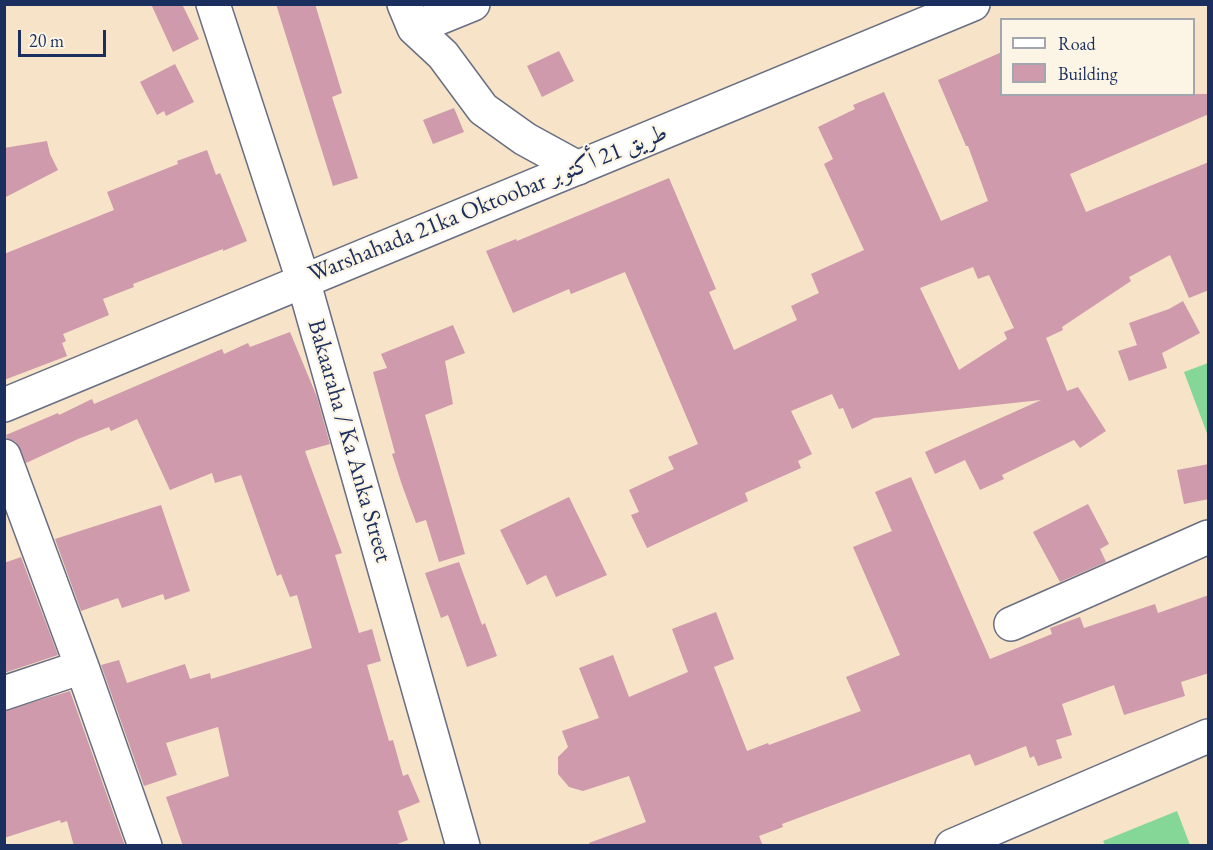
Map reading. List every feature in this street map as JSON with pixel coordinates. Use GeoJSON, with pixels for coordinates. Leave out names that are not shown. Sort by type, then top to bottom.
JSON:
{"type":"FeatureCollection","features":[{"type":"Feature","properties":{"kind":"street","name":"Bakaaraha / Ka Anka Street"},"geometry":{"type":"LineString","coordinates":[[213,4],[303,280],[463,846]]}},
{"type":"Feature","properties":{"kind":"street","name":"Warshahada 21ka Oktoobar طريق 21 أكتوبر"},"geometry":{"type":"LineString","coordinates":[[4,405],[973,4]]}},
{"type":"Feature","properties":{"kind":"street"},"geometry":{"type":"LineString","coordinates":[[409,16],[455,8],[443,55]]}},
{"type":"Feature","properties":{"kind":"street"},"geometry":{"type":"LineString","coordinates":[[409,16],[443,55],[483,109],[525,139],[578,168]]}},
{"type":"Feature","properties":{"kind":"street"},"geometry":{"type":"LineString","coordinates":[[4,456],[145,846]]}},
{"type":"Feature","properties":{"kind":"street"},"geometry":{"type":"LineString","coordinates":[[1011,624],[1209,537]]}},
{"type":"Feature","properties":{"kind":"street"},"geometry":{"type":"LineString","coordinates":[[4,693],[82,667]]}},
{"type":"Feature","properties":{"kind":"street"},"geometry":{"type":"LineString","coordinates":[[952,846],[1209,735]]}},
{"type":"Feature","properties":{"kind":"green space"},"geometry":{"type":"Polygon","coordinates":[[[1208,363],[1208,436],[1184,372],[1208,363]]]}},
{"type":"Feature","properties":{"kind":"green space"},"geometry":{"type":"Polygon","coordinates":[[[1177,811],[1190,845],[1105,845],[1103,841],[1177,811]]]}},
{"type":"Feature","properties":{"kind":"building"},"geometry":{"type":"Polygon","coordinates":[[[151,4],[182,4],[199,39],[173,52],[151,4]]]}},
{"type":"Feature","properties":{"kind":"building"},"geometry":{"type":"Polygon","coordinates":[[[276,4],[315,4],[342,93],[332,97],[358,178],[333,186],[276,4]]]}},
{"type":"Feature","properties":{"kind":"building"},"geometry":{"type":"Polygon","coordinates":[[[559,51],[574,81],[542,97],[527,66],[559,51]]]}},
{"type":"Feature","properties":{"kind":"building"},"geometry":{"type":"Polygon","coordinates":[[[1000,53],[1000,96],[1195,96],[1195,94],[1209,94],[1209,114],[1070,174],[1086,212],[1209,162],[1209,290],[1189,298],[1170,255],[1129,277],[1131,281],[1062,327],[1063,330],[1046,338],[1067,391],[1078,387],[1106,431],[1080,448],[1074,440],[1002,475],[1004,479],[980,490],[965,460],[935,474],[925,452],[1041,400],[874,418],[852,429],[843,408],[839,409],[832,394],[791,411],[812,454],[798,461],[801,468],[745,493],[748,501],[647,548],[631,515],[639,512],[629,490],[674,469],[668,457],[698,444],[625,272],[571,294],[569,289],[513,313],[486,251],[516,239],[517,241],[669,178],[716,289],[709,292],[734,350],[797,320],[791,306],[819,293],[811,274],[864,250],[824,164],[833,159],[818,127],[855,109],[853,105],[884,92],[941,221],[988,201],[968,146],[966,146],[938,80],[1000,53]],[[973,267],[920,288],[959,370],[1007,339],[1004,332],[1014,328],[989,275],[978,279],[973,267]]]}},
{"type":"Feature","properties":{"kind":"building"},"geometry":{"type":"Polygon","coordinates":[[[175,64],[194,102],[166,116],[164,111],[157,115],[140,82],[175,64]]]}},
{"type":"Feature","properties":{"kind":"building"},"geometry":{"type":"Polygon","coordinates":[[[454,108],[464,132],[433,144],[423,120],[454,108]]]}},
{"type":"Feature","properties":{"kind":"building"},"geometry":{"type":"Polygon","coordinates":[[[47,141],[50,154],[58,170],[4,198],[4,148],[47,141]]]}},
{"type":"Feature","properties":{"kind":"building"},"geometry":{"type":"Polygon","coordinates":[[[207,150],[216,175],[220,173],[247,241],[133,284],[134,287],[103,299],[109,315],[63,334],[66,341],[62,343],[67,356],[4,380],[4,254],[114,210],[107,192],[207,150]]]}},
{"type":"Feature","properties":{"kind":"building"},"geometry":{"type":"Polygon","coordinates":[[[1183,301],[1200,333],[1162,353],[1167,368],[1129,381],[1118,351],[1137,345],[1129,323],[1169,309],[1183,301]]]}},
{"type":"Feature","properties":{"kind":"building"},"geometry":{"type":"Polygon","coordinates":[[[453,325],[465,353],[445,361],[453,404],[425,415],[465,554],[439,562],[426,520],[416,523],[402,485],[392,454],[395,453],[373,372],[387,368],[381,354],[453,325]]]}},
{"type":"Feature","properties":{"kind":"building"},"geometry":{"type":"Polygon","coordinates":[[[290,332],[317,397],[330,444],[305,451],[342,553],[335,555],[359,633],[372,629],[381,661],[367,665],[389,741],[393,740],[403,776],[408,774],[420,802],[398,811],[408,840],[392,846],[183,846],[166,797],[229,776],[218,727],[166,743],[177,775],[144,786],[101,665],[119,660],[127,683],[185,664],[190,679],[210,673],[211,679],[312,648],[297,595],[290,597],[281,574],[277,576],[241,475],[215,483],[212,473],[170,490],[137,419],[111,431],[109,427],[78,439],[26,463],[16,442],[7,438],[6,435],[58,413],[59,415],[92,399],[94,404],[222,349],[224,354],[248,343],[250,347],[290,332]]]}},
{"type":"Feature","properties":{"kind":"building"},"geometry":{"type":"Polygon","coordinates":[[[1209,464],[1209,499],[1184,504],[1177,470],[1209,464]]]}},
{"type":"Feature","properties":{"kind":"building"},"geometry":{"type":"Polygon","coordinates":[[[911,477],[990,659],[1052,634],[1050,628],[1080,617],[1084,628],[1155,604],[1158,613],[1209,595],[1209,673],[1181,682],[1185,696],[1124,715],[1114,685],[1062,704],[1072,735],[1056,740],[1062,758],[1038,766],[1034,756],[1030,758],[1026,746],[975,766],[970,754],[782,824],[783,827],[759,836],[763,846],[590,846],[589,843],[646,822],[629,776],[583,791],[569,787],[558,774],[558,757],[568,747],[562,731],[599,718],[579,668],[613,655],[629,697],[688,672],[672,629],[716,612],[734,659],[714,667],[747,751],[861,711],[846,677],[900,655],[853,547],[892,531],[875,492],[911,477]]]}},
{"type":"Feature","properties":{"kind":"building"},"geometry":{"type":"Polygon","coordinates":[[[569,497],[607,575],[556,597],[546,575],[527,585],[500,530],[569,497]]]}},
{"type":"Feature","properties":{"kind":"building"},"geometry":{"type":"Polygon","coordinates":[[[1088,504],[1109,544],[1100,549],[1106,562],[1060,582],[1033,532],[1088,504]]]}},
{"type":"Feature","properties":{"kind":"building"},"geometry":{"type":"Polygon","coordinates":[[[161,505],[190,591],[165,600],[163,594],[122,608],[118,598],[81,611],[55,539],[161,505]]]}},
{"type":"Feature","properties":{"kind":"building"},"geometry":{"type":"Polygon","coordinates":[[[21,557],[58,655],[4,673],[4,563],[21,557]]]}},
{"type":"Feature","properties":{"kind":"building"},"geometry":{"type":"Polygon","coordinates":[[[459,562],[482,625],[485,623],[497,656],[467,667],[448,615],[441,618],[425,573],[459,562]]]}},
{"type":"Feature","properties":{"kind":"building"},"geometry":{"type":"Polygon","coordinates":[[[70,691],[125,846],[74,846],[67,821],[61,823],[60,820],[4,838],[4,711],[70,691]]]}}]}
